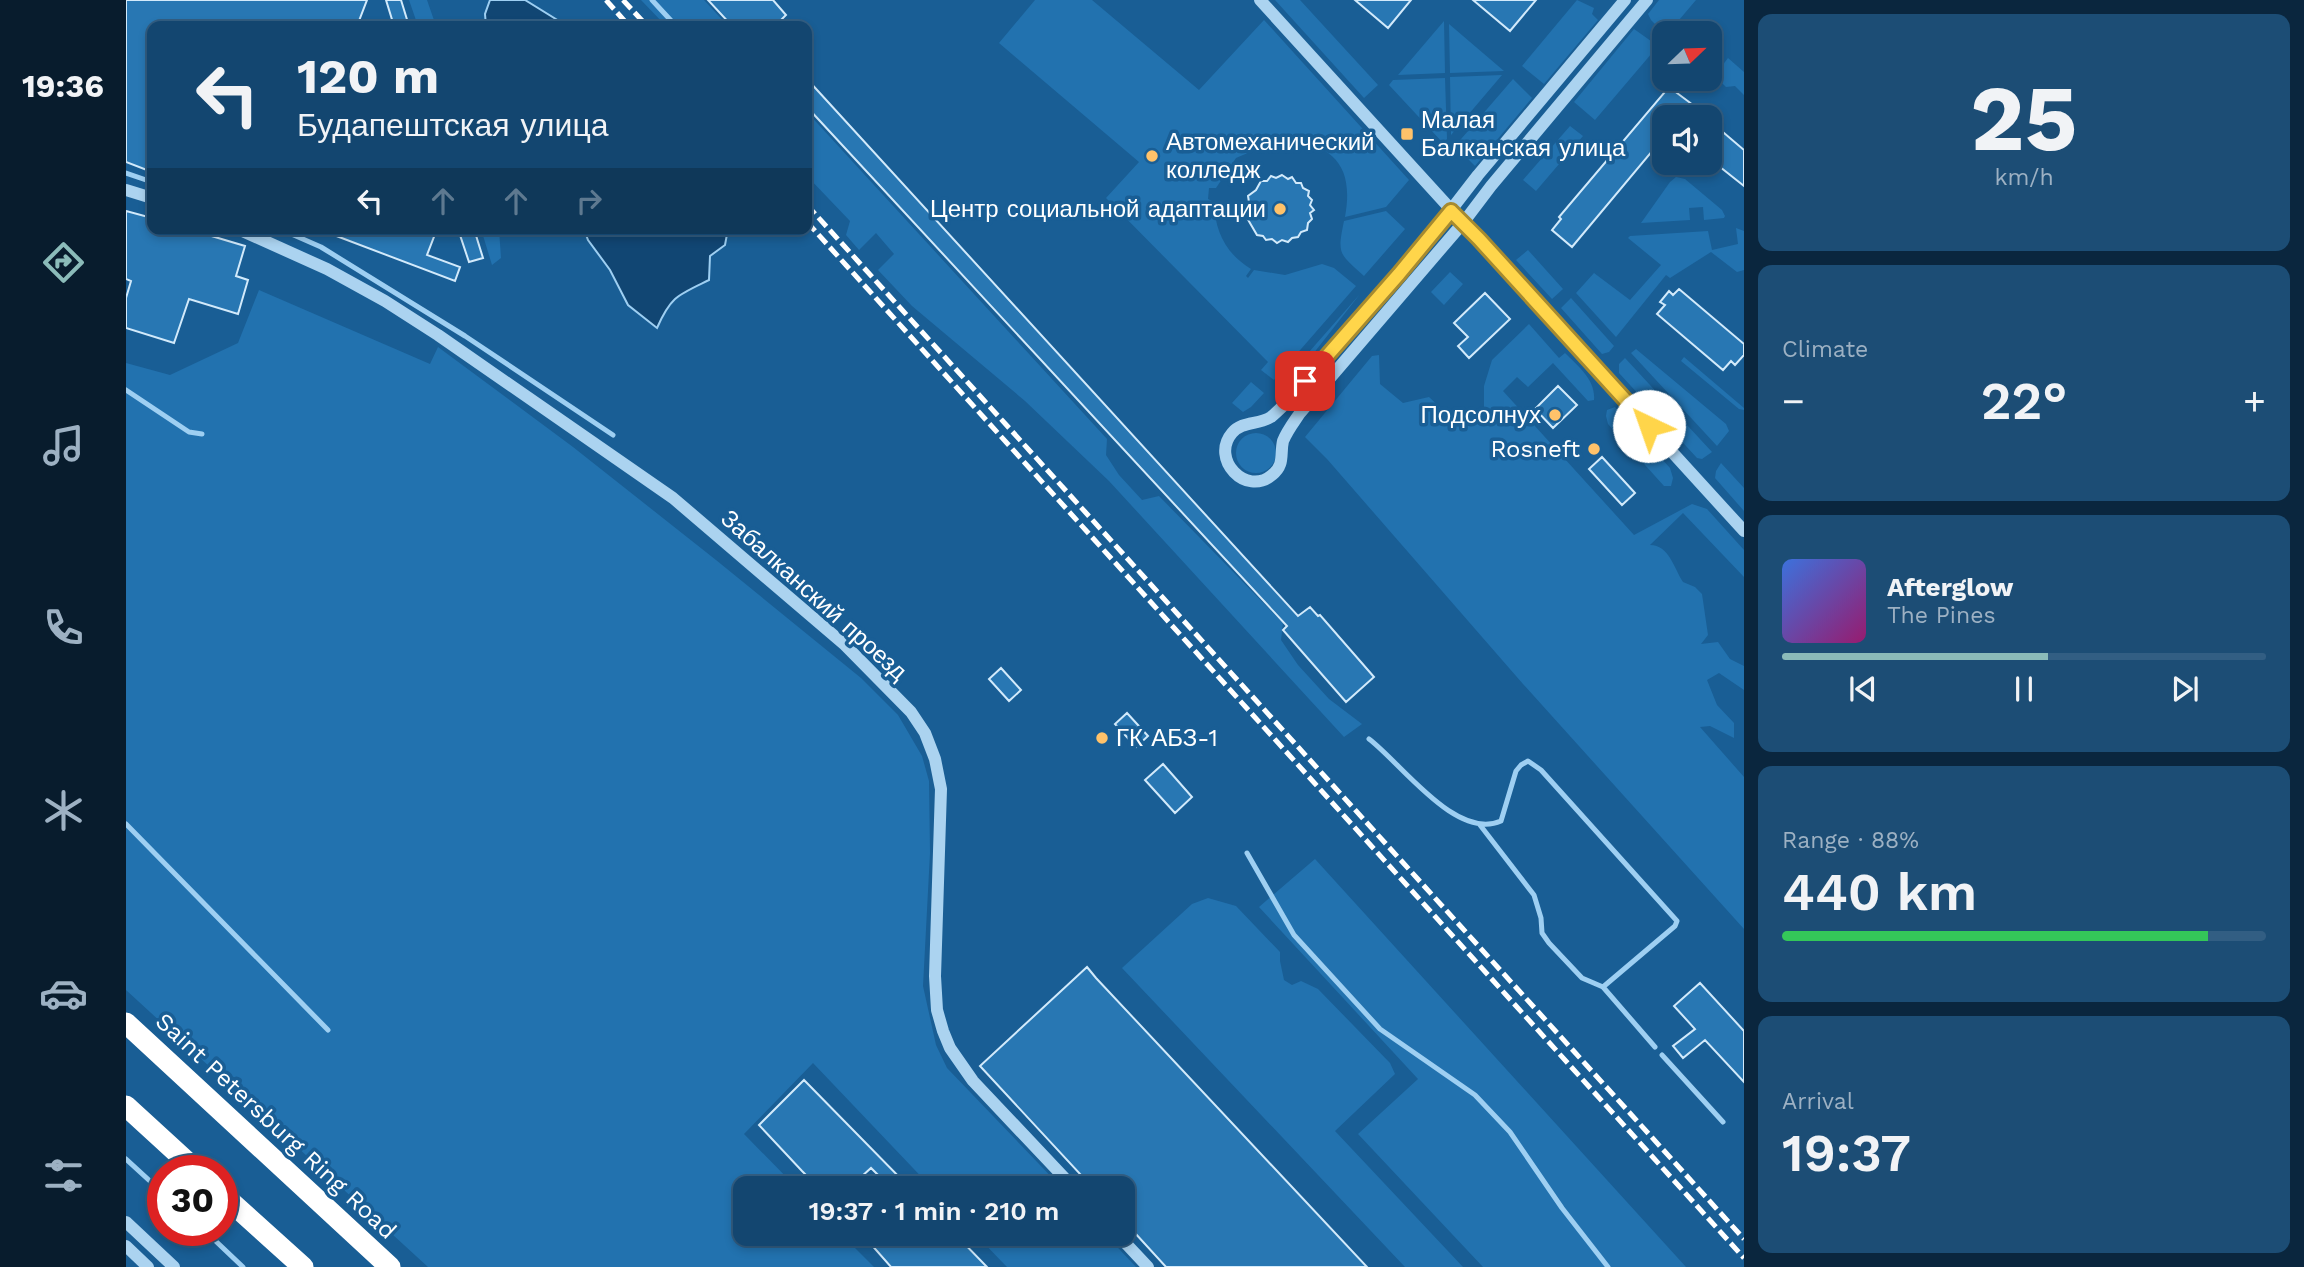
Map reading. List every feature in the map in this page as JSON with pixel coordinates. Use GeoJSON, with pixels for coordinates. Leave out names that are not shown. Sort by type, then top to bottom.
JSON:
{"type":"FeatureCollection","features":[{"type":"Feature","properties":{"kind":"highway","name":"Saint Petersburg Ring Road"},"geometry":{"type":"LineString","coordinates":[[126,1023],[390,1267]]}},
{"type":"Feature","properties":{"kind":"highway"},"geometry":{"type":"LineString","coordinates":[[126,1106],[180,1155]]}},
{"type":"Feature","properties":{"kind":"highway"},"geometry":{"type":"LineString","coordinates":[[238,1208],[303,1267]]}},
{"type":"Feature","properties":{"kind":"street"},"geometry":{"type":"LineString","coordinates":[[1260,0],[1744,531]]}},
{"type":"Feature","properties":{"kind":"street"},"geometry":{"type":"LineString","coordinates":[[1625,0],[1399,274],[1287,402],[1270,417],[1247,424],[1232,433],[1225,449],[1228,465],[1239,478],[1257,481],[1274,474],[1283,458],[1282,444],[1300,413],[1464,223],[1491,186],[1647,0]]}},
{"type":"Feature","properties":{"kind":"street"},"geometry":{"type":"LineString","coordinates":[[126,190],[147,196]]}},
{"type":"Feature","properties":{"kind":"street","name":"Забалканский проезд"},"geometry":{"type":"LineString","coordinates":[[251,235],[327,269],[385,301],[673,498],[845,645],[911,712],[925,733],[942,789],[935,976],[937,1010],[943,1031],[955,1057],[973,1081],[1063,1176]]}},
{"type":"Feature","properties":{"kind":"street"},"geometry":{"type":"LineString","coordinates":[[126,1222],[174,1267]]}},
{"type":"Feature","properties":{"kind":"street"},"geometry":{"type":"LineString","coordinates":[[126,1246],[148,1267]]}},
{"type":"Feature","properties":{"kind":"street"},"geometry":{"type":"LineString","coordinates":[[1128,1246],[1148,1267]]}},
{"type":"Feature","properties":{"kind":"shaded area"},"geometry":{"type":"Polygon","coordinates":[[[409,0],[427,0],[434,21],[416,21],[409,0]]]}},
{"type":"Feature","properties":{"kind":"shaded area"},"geometry":{"type":"Polygon","coordinates":[[[490,0],[525,0],[559,21],[486,21],[490,0]]]}},
{"type":"Feature","properties":{"kind":"shaded area"},"geometry":{"type":"Polygon","coordinates":[[[641,0],[704,0],[723,21],[661,21],[641,0]]]}},
{"type":"Feature","properties":{"kind":"shaded area"},"geometry":{"type":"Polygon","coordinates":[[[1035,0],[1092,0],[1199,90],[1264,20],[1409,180],[1386,207],[1345,217],[1346,185],[1337,162],[1329,153],[1318,147],[1287,136],[1236,158],[1216,188],[1209,188],[1208,199],[1214,202],[1219,232],[1234,256],[1251,269],[1246,276],[1248,278],[1254,270],[1285,275],[1322,264],[1334,268],[1356,286],[1274,380],[1261,370],[1268,362],[1106,198],[1139,162],[999,43],[1035,0]]]}},
{"type":"Feature","properties":{"kind":"shaded area"},"geometry":{"type":"Polygon","coordinates":[[[1275,0],[1300,0],[1378,85],[1364,98],[1275,0]]]}},
{"type":"Feature","properties":{"kind":"shaded area"},"geometry":{"type":"Polygon","coordinates":[[[1577,0],[1594,8],[1592,14],[1598,20],[1544,84],[1522,66],[1577,0]]]}},
{"type":"Feature","properties":{"kind":"shaded area"},"geometry":{"type":"Polygon","coordinates":[[[1659,0],[1696,0],[1678,21],[1652,21],[1648,14],[1659,0]]]}},
{"type":"Feature","properties":{"kind":"shaded area"},"geometry":{"type":"Polygon","coordinates":[[[1444,21],[1445,73],[1398,75],[1444,21]]]}},
{"type":"Feature","properties":{"kind":"shaded area"},"geometry":{"type":"Polygon","coordinates":[[[1449,24],[1504,71],[1450,73],[1449,24]]]}},
{"type":"Feature","properties":{"kind":"shaded area"},"geometry":{"type":"Polygon","coordinates":[[[1634,29],[1652,42],[1652,53],[1595,120],[1574,102],[1634,29]]]}},
{"type":"Feature","properties":{"kind":"shaded area"},"geometry":{"type":"Polygon","coordinates":[[[1728,58],[1744,72],[1744,95],[1735,86],[1726,87],[1722,83],[1722,66],[1728,58]]]}},
{"type":"Feature","properties":{"kind":"shaded area"},"geometry":{"type":"Polygon","coordinates":[[[1502,75],[1451,135],[1450,77],[1502,75]]]}},
{"type":"Feature","properties":{"kind":"shaded area"},"geometry":{"type":"Polygon","coordinates":[[[1445,78],[1447,139],[1443,143],[1389,85],[1393,80],[1445,78]]]}},
{"type":"Feature","properties":{"kind":"shaded area"},"geometry":{"type":"Polygon","coordinates":[[[1513,79],[1532,98],[1475,166],[1455,146],[1513,79]]]}},
{"type":"Feature","properties":{"kind":"shaded area"},"geometry":{"type":"Polygon","coordinates":[[[812,117],[1107,439],[1106,455],[1119,475],[1142,500],[1159,496],[1283,623],[1281,640],[1298,665],[1329,699],[1362,724],[1344,737],[1109,481],[1025,401],[912,306],[878,270],[894,254],[876,233],[859,250],[846,235],[850,221],[812,181],[812,117]]]}},
{"type":"Feature","properties":{"kind":"shaded area"},"geometry":{"type":"Polygon","coordinates":[[[1570,126],[1583,136],[1536,191],[1523,180],[1570,126]]]}},
{"type":"Feature","properties":{"kind":"shaded area"},"geometry":{"type":"Polygon","coordinates":[[[1676,177],[1685,179],[1722,210],[1724,218],[1704,220],[1703,207],[1689,208],[1690,220],[1641,223],[1676,177]]]}},
{"type":"Feature","properties":{"kind":"shaded area"},"geometry":{"type":"Polygon","coordinates":[[[1386,211],[1405,229],[1364,276],[1342,253],[1344,221],[1386,211]]]}},
{"type":"Feature","properties":{"kind":"shaded area"},"geometry":{"type":"Polygon","coordinates":[[[1736,228],[1744,231],[1744,270],[1737,272],[1711,252],[1670,278],[1666,275],[1616,337],[1576,293],[1594,273],[1630,300],[1661,265],[1628,238],[1630,236],[1708,231],[1712,250],[1738,244],[1736,228]]]}},
{"type":"Feature","properties":{"kind":"shaded area"},"geometry":{"type":"Polygon","coordinates":[[[483,235],[499,235],[501,258],[492,265],[483,235]]]}},
{"type":"Feature","properties":{"kind":"shaded area"},"geometry":{"type":"Polygon","coordinates":[[[586,235],[727,235],[725,245],[710,256],[709,280],[690,289],[671,303],[657,328],[628,305],[610,270],[586,235]]]}},
{"type":"Feature","properties":{"kind":"shaded area"},"geometry":{"type":"Polygon","coordinates":[[[1528,250],[1563,289],[1552,299],[1516,260],[1528,250]]]}},
{"type":"Feature","properties":{"kind":"shaded area"},"geometry":{"type":"Polygon","coordinates":[[[1450,272],[1463,284],[1444,305],[1431,292],[1450,272]]]}},
{"type":"Feature","properties":{"kind":"shaded area"},"geometry":{"type":"Polygon","coordinates":[[[259,290],[430,364],[438,347],[573,447],[716,560],[861,678],[898,715],[922,756],[929,781],[930,853],[923,986],[936,1045],[947,1068],[1050,1176],[921,1176],[813,1063],[744,1134],[785,1176],[733,1176],[733,1246],[853,1246],[874,1267],[428,1267],[126,990],[126,363],[170,375],[238,343],[259,290]]]}},
{"type":"Feature","properties":{"kind":"shaded area"},"geometry":{"type":"Polygon","coordinates":[[[1360,294],[1288,386],[1280,385],[1360,294]]]}},
{"type":"Feature","properties":{"kind":"shaded area"},"geometry":{"type":"Polygon","coordinates":[[[1571,298],[1614,346],[1609,352],[1602,354],[1561,308],[1571,298]]]}},
{"type":"Feature","properties":{"kind":"shaded area"},"geometry":{"type":"Polygon","coordinates":[[[1529,324],[1559,358],[1565,353],[1580,368],[1592,386],[1594,400],[1588,401],[1553,363],[1528,387],[1517,377],[1503,391],[1634,535],[1692,504],[1707,509],[1744,550],[1744,577],[1683,513],[1650,545],[1662,549],[1683,582],[1695,587],[1702,594],[1708,635],[1701,644],[1718,642],[1730,659],[1744,666],[1744,690],[1719,673],[1707,680],[1717,705],[1734,723],[1734,738],[1710,726],[1700,727],[1744,777],[1744,929],[1305,437],[1372,356],[1379,355],[1380,384],[1403,403],[1429,397],[1462,428],[1484,417],[1484,386],[1492,360],[1529,324]]]}},
{"type":"Feature","properties":{"kind":"shaded area"},"geometry":{"type":"Polygon","coordinates":[[[1636,349],[1726,424],[1729,431],[1717,446],[1631,353],[1636,349]]]}},
{"type":"Feature","properties":{"kind":"shaded area"},"geometry":{"type":"Polygon","coordinates":[[[1684,357],[1744,410],[1739,409],[1681,361],[1684,357]]]}},
{"type":"Feature","properties":{"kind":"shaded area"},"geometry":{"type":"Polygon","coordinates":[[[1625,358],[1712,452],[1702,459],[1697,458],[1619,373],[1619,364],[1625,358]]]}},
{"type":"Feature","properties":{"kind":"shaded area"},"geometry":{"type":"Polygon","coordinates":[[[1251,382],[1264,393],[1243,412],[1232,403],[1251,382]]]}},
{"type":"Feature","properties":{"kind":"shaded area"},"geometry":{"type":"Polygon","coordinates":[[[1615,407],[1670,468],[1673,478],[1671,486],[1664,486],[1608,424],[1607,410],[1615,407]]]}},
{"type":"Feature","properties":{"kind":"shaded area"},"geometry":{"type":"Polygon","coordinates":[[[1256,433],[1264,434],[1270,439],[1275,445],[1275,461],[1270,467],[1264,472],[1256,473],[1248,472],[1242,467],[1237,461],[1236,453],[1237,445],[1242,439],[1248,434],[1256,433]]]}},
{"type":"Feature","properties":{"kind":"shaded area"},"geometry":{"type":"Polygon","coordinates":[[[1721,463],[1744,488],[1744,511],[1715,478],[1721,463]]]}},
{"type":"Feature","properties":{"kind":"shaded area"},"geometry":{"type":"Polygon","coordinates":[[[1315,859],[1686,1267],[1483,1267],[1358,1134],[1418,1079],[1259,907],[1315,859]]]}},
{"type":"Feature","properties":{"kind":"shaded area"},"geometry":{"type":"Polygon","coordinates":[[[1208,898],[1236,906],[1280,952],[1284,980],[1292,985],[1301,981],[1318,989],[1390,1063],[1395,1074],[1335,1131],[1463,1267],[1405,1267],[1122,968],[1192,904],[1208,898]]]}},
{"type":"Feature","properties":{"kind":"shaded area"},"geometry":{"type":"Polygon","coordinates":[[[987,1246],[1116,1246],[1136,1267],[1007,1267],[987,1246]]]}},
{"type":"Feature","properties":{"kind":"building"},"geometry":{"type":"Polygon","coordinates":[[[126,0],[367,0],[359,21],[147,21],[147,170],[126,162],[126,0]]]}},
{"type":"Feature","properties":{"kind":"building"},"geometry":{"type":"Polygon","coordinates":[[[386,0],[401,0],[407,21],[392,21],[386,0]]]}},
{"type":"Feature","properties":{"kind":"building"},"geometry":{"type":"Polygon","coordinates":[[[708,0],[773,0],[786,15],[780,21],[727,21],[708,0]]]}},
{"type":"Feature","properties":{"kind":"building"},"geometry":{"type":"Polygon","coordinates":[[[1355,0],[1411,0],[1388,28],[1355,0]]]}},
{"type":"Feature","properties":{"kind":"building"},"geometry":{"type":"Polygon","coordinates":[[[1473,0],[1536,0],[1510,31],[1473,0]]]}},
{"type":"Feature","properties":{"kind":"building"},"geometry":{"type":"Polygon","coordinates":[[[812,84],[1298,616],[1310,607],[1320,615],[1374,677],[1346,702],[1283,630],[1287,626],[812,112],[812,84]]]}},
{"type":"Feature","properties":{"kind":"building"},"geometry":{"type":"Polygon","coordinates":[[[1666,91],[1674,91],[1693,105],[1654,105],[1666,91]]]}},
{"type":"Feature","properties":{"kind":"building"},"geometry":{"type":"Polygon","coordinates":[[[1652,107],[1652,151],[1572,247],[1552,230],[1561,219],[1559,217],[1652,107]]]}},
{"type":"Feature","properties":{"kind":"building"},"geometry":{"type":"Polygon","coordinates":[[[1722,131],[1744,150],[1744,186],[1722,169],[1722,131]]]}},
{"type":"Feature","properties":{"kind":"building","name":"Центр социальной адаптации"},"geometry":{"type":"Polygon","coordinates":[[[1282,175],[1288,179],[1292,177],[1309,191],[1308,196],[1312,200],[1310,205],[1314,210],[1310,213],[1312,219],[1307,230],[1288,242],[1282,240],[1277,243],[1257,235],[1247,218],[1249,212],[1246,207],[1248,196],[1256,190],[1261,181],[1282,175]]]}},
{"type":"Feature","properties":{"kind":"building"},"geometry":{"type":"Polygon","coordinates":[[[126,211],[147,217],[147,235],[208,235],[245,246],[236,276],[248,280],[238,314],[189,299],[174,343],[126,328],[126,298],[131,281],[126,279],[126,211]]]}},
{"type":"Feature","properties":{"kind":"building"},"geometry":{"type":"Polygon","coordinates":[[[334,235],[435,235],[427,255],[460,267],[455,281],[334,235]]]}},
{"type":"Feature","properties":{"kind":"building"},"geometry":{"type":"Polygon","coordinates":[[[460,235],[476,235],[483,258],[469,262],[460,235]]]}},
{"type":"Feature","properties":{"kind":"building"},"geometry":{"type":"Polygon","coordinates":[[[1679,289],[1744,344],[1744,355],[1735,365],[1731,361],[1723,370],[1657,314],[1665,305],[1660,302],[1669,291],[1673,295],[1679,289]]]}},
{"type":"Feature","properties":{"kind":"building"},"geometry":{"type":"Polygon","coordinates":[[[1485,293],[1510,319],[1469,358],[1458,346],[1468,337],[1454,323],[1485,293]]]}},
{"type":"Feature","properties":{"kind":"building"},"geometry":{"type":"Polygon","coordinates":[[[1558,386],[1577,405],[1553,428],[1535,409],[1558,386]]]}},
{"type":"Feature","properties":{"kind":"building"},"geometry":{"type":"Polygon","coordinates":[[[1602,457],[1635,493],[1622,505],[1589,469],[1602,457]]]}},
{"type":"Feature","properties":{"kind":"building"},"geometry":{"type":"Polygon","coordinates":[[[1001,668],[1021,690],[1009,701],[989,679],[1001,668]]]}},
{"type":"Feature","properties":{"kind":"building"},"geometry":{"type":"Polygon","coordinates":[[[1127,713],[1148,736],[1136,747],[1115,724],[1127,713]]]}},
{"type":"Feature","properties":{"kind":"building"},"geometry":{"type":"Polygon","coordinates":[[[1163,764],[1192,797],[1175,813],[1145,780],[1163,764]]]}},
{"type":"Feature","properties":{"kind":"building"},"geometry":{"type":"Polygon","coordinates":[[[1087,967],[1367,1267],[1166,1267],[1135,1233],[1135,1176],[1082,1176],[980,1066],[1087,967]]]}},
{"type":"Feature","properties":{"kind":"building"},"geometry":{"type":"Polygon","coordinates":[[[1700,983],[1744,1031],[1744,1082],[1705,1040],[1683,1058],[1673,1046],[1695,1029],[1674,1006],[1700,983]]]}},
{"type":"Feature","properties":{"kind":"building"},"geometry":{"type":"Polygon","coordinates":[[[804,1080],[898,1176],[879,1176],[871,1168],[862,1176],[807,1176],[759,1125],[804,1080]]]}},
{"type":"Feature","properties":{"kind":"building"},"geometry":{"type":"Polygon","coordinates":[[[873,1246],[967,1246],[987,1267],[891,1267],[873,1246]]]}},
{"type":"Feature","properties":{"kind":"waterway"},"geometry":{"type":"LineString","coordinates":[[652,0],[671,21]]}},
{"type":"Feature","properties":{"kind":"waterway"},"geometry":{"type":"LineString","coordinates":[[126,173],[147,180]]}},
{"type":"Feature","properties":{"kind":"waterway"},"geometry":{"type":"LineString","coordinates":[[294,235],[321,247],[465,336],[613,435]]}},
{"type":"Feature","properties":{"kind":"waterway"},"geometry":{"type":"LineString","coordinates":[[126,390],[189,432],[202,434]]}},
{"type":"Feature","properties":{"kind":"waterway"},"geometry":{"type":"LineString","coordinates":[[1369,739],[1448,810],[1466,820],[1484,824],[1501,821],[1516,771],[1521,765],[1528,761],[1541,770],[1677,921],[1675,926],[1603,987]]}},
{"type":"Feature","properties":{"kind":"waterway"},"geometry":{"type":"LineString","coordinates":[[126,824],[328,1030]]}},
{"type":"Feature","properties":{"kind":"waterway"},"geometry":{"type":"LineString","coordinates":[[1480,825],[1534,895],[1541,918],[1542,933],[1549,943],[1582,978],[1603,987],[1655,1047]]}},
{"type":"Feature","properties":{"kind":"waterway"},"geometry":{"type":"LineString","coordinates":[[1247,853],[1294,935],[1380,1029],[1475,1095],[1510,1132],[1562,1208],[1608,1267]]}},
{"type":"Feature","properties":{"kind":"waterway"},"geometry":{"type":"LineString","coordinates":[[1662,1055],[1723,1122]]}},
{"type":"Feature","properties":{"kind":"waterway"},"geometry":{"type":"LineString","coordinates":[[126,1159],[147,1178]]}},
{"type":"Feature","properties":{"kind":"waterway"},"geometry":{"type":"LineString","coordinates":[[221,1246],[243,1267]]}},
{"type":"Feature","properties":{"kind":"railway"},"geometry":{"type":"LineString","coordinates":[[606,0],[625,21]]}},
{"type":"Feature","properties":{"kind":"railway"},"geometry":{"type":"LineString","coordinates":[[623,0],[642,21]]}},
{"type":"Feature","properties":{"kind":"railway"},"geometry":{"type":"LineString","coordinates":[[812,211],[1744,1239]]}},
{"type":"Feature","properties":{"kind":"railway"},"geometry":{"type":"LineString","coordinates":[[812,228],[1744,1258]]}},
{"type":"Feature","properties":{"kind":"place","name":"Малая Балканская улица"},"geometry":{"type":"Point","coordinates":[1407,134]}},
{"type":"Feature","properties":{"kind":"place","name":"Автомеханический колледж"},"geometry":{"type":"Point","coordinates":[1152,156]}},
{"type":"Feature","properties":{"kind":"place","name":"Центр социальной адаптации"},"geometry":{"type":"Point","coordinates":[1280,209]}},
{"type":"Feature","properties":{"kind":"place","name":"Подсолнух"},"geometry":{"type":"Point","coordinates":[1555,415]}},
{"type":"Feature","properties":{"kind":"place","name":"Rosneft"},"geometry":{"type":"Point","coordinates":[1594,449]}},
{"type":"Feature","properties":{"kind":"place","name":"ГК АБЗ-1"},"geometry":{"type":"Point","coordinates":[1102,738]}},
{"type":"Feature","properties":{"kind":"route"},"geometry":{"type":"LineString","coordinates":[[1305,381],[1451,211],[1649,426]]}}]}
